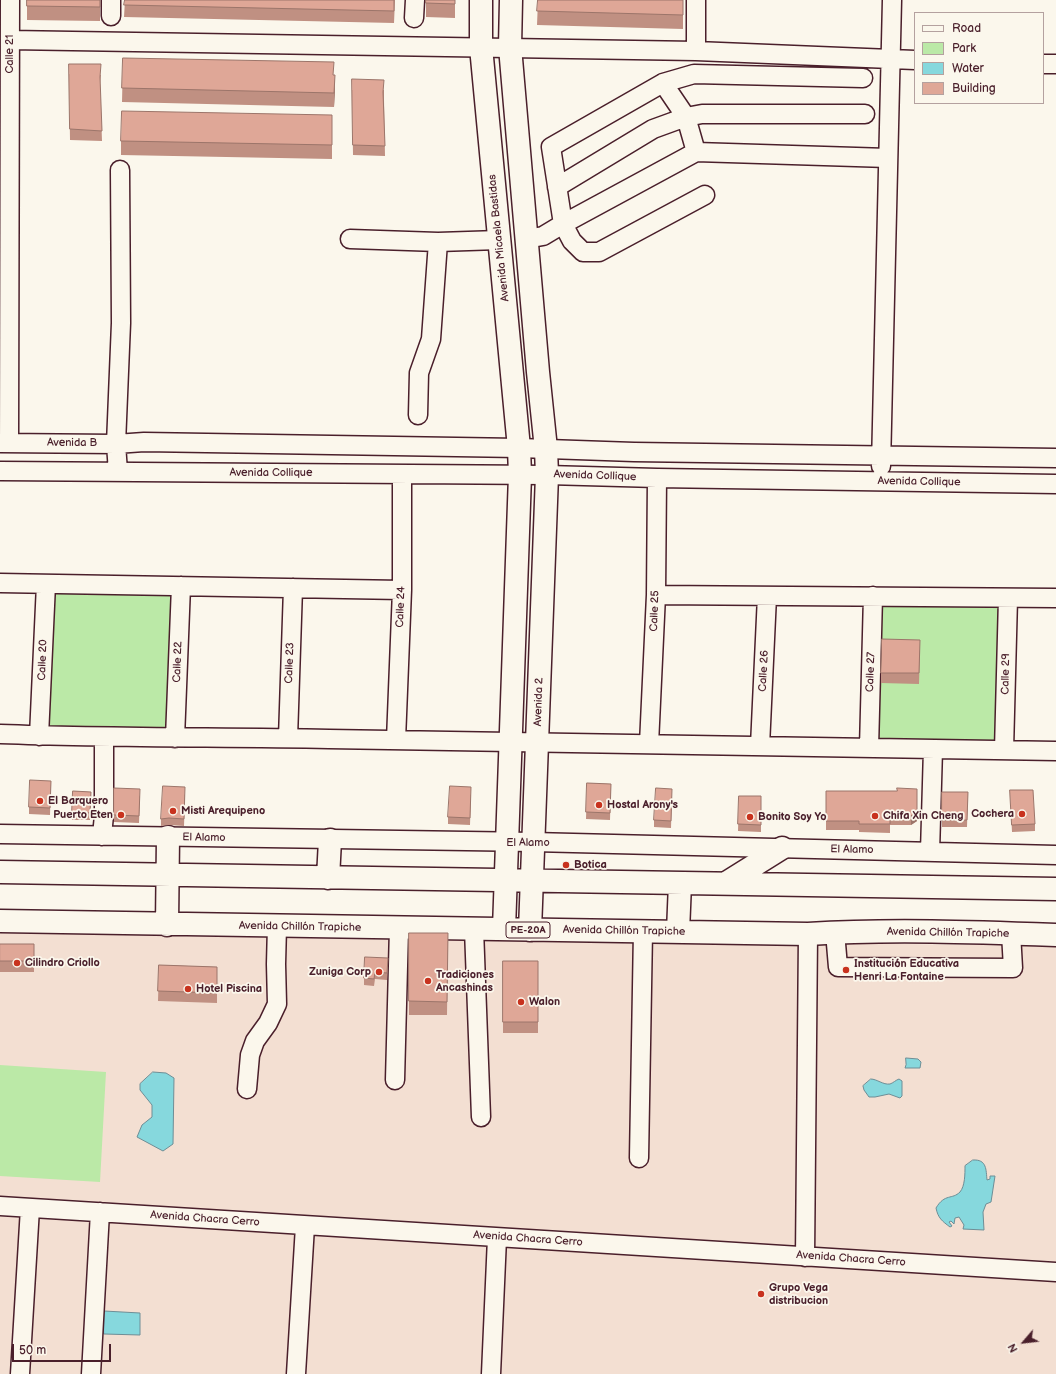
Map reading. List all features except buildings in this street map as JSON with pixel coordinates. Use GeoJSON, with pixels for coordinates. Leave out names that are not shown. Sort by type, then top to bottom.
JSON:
{"type":"FeatureCollection","features":[{"type":"Feature","properties":{"kind":"main road","name":"Avenida Micaela Bastidas"},"geometry":{"type":"LineString","coordinates":[[481,0],[481,47],[520,448],[520,475]]}},
{"type":"Feature","properties":{"kind":"main road"},"geometry":{"type":"LineString","coordinates":[[511,0],[510,47],[546,449],[547,475]]}},
{"type":"Feature","properties":{"kind":"main road"},"geometry":{"type":"LineString","coordinates":[[499,240],[526,239]]}},
{"type":"Feature","properties":{"kind":"main road"},"geometry":{"type":"LineString","coordinates":[[513,378],[518,383],[525,385],[530,384],[535,380],[538,372]]}},
{"type":"Feature","properties":{"kind":"main road"},"geometry":{"type":"LineString","coordinates":[[504,929],[520,475]]}},
{"type":"Feature","properties":{"kind":"main road","name":"Avenida 2"},"geometry":{"type":"LineString","coordinates":[[530,930],[547,475]]}},
{"type":"Feature","properties":{"kind":"main road"},"geometry":{"type":"LineString","coordinates":[[167,924],[168,837]]}},
{"type":"Feature","properties":{"kind":"main road"},"geometry":{"type":"LineString","coordinates":[[328,878],[330,840]]}},
{"type":"Feature","properties":{"kind":"main road"},"geometry":{"type":"LineString","coordinates":[[726,884],[782,848]]}},
{"type":"Feature","properties":{"kind":"main road"},"geometry":{"type":"LineString","coordinates":[[0,872],[1056,889]]}},
{"type":"Feature","properties":{"kind":"main road"},"geometry":{"type":"LineString","coordinates":[[678,932],[680,883]]}},
{"type":"Feature","properties":{"kind":"main road","name":"Avenida Chillón Trapiche"},"geometry":{"type":"LineString","coordinates":[[0,921],[808,934],[835,932],[943,932],[1056,935]]}},
{"type":"Feature","properties":{"kind":"street","name":"Calle 21"},"geometry":{"type":"LineString","coordinates":[[5,443],[10,0]]}},
{"type":"Feature","properties":{"kind":"street"},"geometry":{"type":"LineString","coordinates":[[414,18],[415,0]]}},
{"type":"Feature","properties":{"kind":"street"},"geometry":{"type":"LineString","coordinates":[[696,0],[696,51]]}},
{"type":"Feature","properties":{"kind":"street"},"geometry":{"type":"LineString","coordinates":[[881,481],[892,0]]}},
{"type":"Feature","properties":{"kind":"street"},"geometry":{"type":"LineString","coordinates":[[10,40],[696,51],[914,60]]}},
{"type":"Feature","properties":{"kind":"street"},"geometry":{"type":"LineString","coordinates":[[1044,64],[1056,64]]}},
{"type":"Feature","properties":{"kind":"street"},"geometry":{"type":"LineString","coordinates":[[705,195],[599,252],[583,252],[572,240],[564,224],[551,147],[663,83],[694,74],[863,78]]}},
{"type":"Feature","properties":{"kind":"street"},"geometry":{"type":"LineString","coordinates":[[663,83],[686,117],[696,152]]}},
{"type":"Feature","properties":{"kind":"street"},"geometry":{"type":"LineString","coordinates":[[558,187],[653,128],[686,117],[702,114],[865,114]]}},
{"type":"Feature","properties":{"kind":"street"},"geometry":{"type":"LineString","coordinates":[[526,239],[543,236],[696,152],[888,158]]}},
{"type":"Feature","properties":{"kind":"street"},"geometry":{"type":"LineString","coordinates":[[0,470],[126,472],[116,444],[121,323],[120,170]]}},
{"type":"Feature","properties":{"kind":"street"},"geometry":{"type":"LineString","coordinates":[[350,239],[438,242],[499,240]]}},
{"type":"Feature","properties":{"kind":"street"},"geometry":{"type":"LineString","coordinates":[[418,415],[420,373],[432,339],[438,242]]}},
{"type":"Feature","properties":{"kind":"street","name":"Avenida B"},"geometry":{"type":"LineString","coordinates":[[5,443],[116,444],[144,442],[520,448],[634,452],[1056,458]]}},
{"type":"Feature","properties":{"kind":"street","name":"Avenida Collique"},"geometry":{"type":"LineString","coordinates":[[126,472],[547,475],[1056,484]]}},
{"type":"Feature","properties":{"kind":"street","name":"Calle 24"},"geometry":{"type":"LineString","coordinates":[[396,740],[402,590],[402,474]]}},
{"type":"Feature","properties":{"kind":"street","name":"Calle 25"},"geometry":{"type":"LineString","coordinates":[[649,744],[656,595],[657,478]]}},
{"type":"Feature","properties":{"kind":"street"},"geometry":{"type":"LineString","coordinates":[[0,583],[402,590]]}},
{"type":"Feature","properties":{"kind":"street","name":"Calle 20"},"geometry":{"type":"LineString","coordinates":[[40,736],[46,584]]}},
{"type":"Feature","properties":{"kind":"street","name":"Calle 22"},"geometry":{"type":"LineString","coordinates":[[175,738],[181,586]]}},
{"type":"Feature","properties":{"kind":"street","name":"Calle 23"},"geometry":{"type":"LineString","coordinates":[[288,738],[293,588]]}},
{"type":"Feature","properties":{"kind":"street"},"geometry":{"type":"LineString","coordinates":[[656,595],[1056,598]]}},
{"type":"Feature","properties":{"kind":"street","name":"Calle 26"},"geometry":{"type":"LineString","coordinates":[[760,746],[767,596]]}},
{"type":"Feature","properties":{"kind":"street","name":"Calle 27"},"geometry":{"type":"LineString","coordinates":[[869,748],[874,596]]}},
{"type":"Feature","properties":{"kind":"street","name":"Calle 29"},"geometry":{"type":"LineString","coordinates":[[1004,750],[1008,598]]}},
{"type":"Feature","properties":{"kind":"street"},"geometry":{"type":"LineString","coordinates":[[0,734],[40,736],[288,738],[1056,751]]}},
{"type":"Feature","properties":{"kind":"street"},"geometry":{"type":"LineString","coordinates":[[102,836],[104,815],[104,737]]}},
{"type":"Feature","properties":{"kind":"street"},"geometry":{"type":"LineString","coordinates":[[930,852],[933,749]]}},
{"type":"Feature","properties":{"kind":"street","name":"El Alamo"},"geometry":{"type":"LineString","coordinates":[[0,834],[534,842],[1056,855]]}},
{"type":"Feature","properties":{"kind":"street"},"geometry":{"type":"LineString","coordinates":[[247,1089],[250,1055],[255,1041],[268,1023],[277,1004],[277,926]]}},
{"type":"Feature","properties":{"kind":"street"},"geometry":{"type":"LineString","coordinates":[[395,1080],[399,928]]}},
{"type":"Feature","properties":{"kind":"street"},"geometry":{"type":"LineString","coordinates":[[474,929],[481,1117]]}},
{"type":"Feature","properties":{"kind":"street"},"geometry":{"type":"LineString","coordinates":[[639,1158],[643,931]]}},
{"type":"Feature","properties":{"kind":"street"},"geometry":{"type":"LineString","coordinates":[[835,932],[838,967],[1013,968],[1011,933]]}},
{"type":"Feature","properties":{"kind":"street"},"geometry":{"type":"LineString","coordinates":[[805,1257],[808,934]]}},
{"type":"Feature","properties":{"kind":"street","name":"Avenida Chacra Cerro"},"geometry":{"type":"LineString","coordinates":[[0,1206],[1056,1272]]}},
{"type":"Feature","properties":{"kind":"street"},"geometry":{"type":"LineString","coordinates":[[20,1374],[30,1208]]}},
{"type":"Feature","properties":{"kind":"street"},"geometry":{"type":"LineString","coordinates":[[91,1374],[100,1212]]}},
{"type":"Feature","properties":{"kind":"street"},"geometry":{"type":"LineString","coordinates":[[296,1374],[306,1226]]}},
{"type":"Feature","properties":{"kind":"street"},"geometry":{"type":"LineString","coordinates":[[491,1374],[497,1238]]}},
{"type":"Feature","properties":{"kind":"shaded area"},"geometry":{"type":"Polygon","coordinates":[[[0,932],[1056,946],[1056,1374],[0,1374],[0,932]]]}},
{"type":"Feature","properties":{"kind":"green space"},"geometry":{"type":"Polygon","coordinates":[[[52,590],[174,594],[170,730],[48,726],[52,590]]]}},
{"type":"Feature","properties":{"kind":"green space"},"geometry":{"type":"Polygon","coordinates":[[[879,604],[1001,606],[999,743],[874,740],[879,604]]]}},
{"type":"Feature","properties":{"kind":"green space"},"geometry":{"type":"Polygon","coordinates":[[[0,1065],[106,1072],[100,1182],[0,1176],[0,1065]]]}},
{"type":"Feature","properties":{"kind":"water"},"geometry":{"type":"Polygon","coordinates":[[[906,1058],[918,1059],[921,1062],[920,1068],[905,1068],[906,1058]]]}},
{"type":"Feature","properties":{"kind":"water"},"geometry":{"type":"Polygon","coordinates":[[[153,1072],[166,1073],[174,1078],[173,1144],[163,1151],[137,1137],[142,1125],[152,1117],[152,1105],[140,1090],[140,1084],[153,1072]]]}},
{"type":"Feature","properties":{"kind":"water"},"geometry":{"type":"Polygon","coordinates":[[[871,1079],[882,1083],[891,1084],[899,1079],[902,1081],[902,1096],[900,1098],[889,1094],[869,1097],[863,1086],[871,1079]]]}},
{"type":"Feature","properties":{"kind":"water"},"geometry":{"type":"Polygon","coordinates":[[[973,1160],[978,1160],[983,1163],[986,1169],[987,1180],[990,1179],[990,1176],[995,1176],[991,1202],[986,1204],[983,1212],[984,1230],[963,1229],[964,1225],[959,1217],[955,1218],[954,1224],[951,1221],[949,1222],[952,1226],[950,1227],[941,1219],[936,1208],[945,1198],[954,1196],[960,1192],[964,1183],[965,1166],[973,1160]]]}},
{"type":"Feature","properties":{"kind":"water"},"geometry":{"type":"Polygon","coordinates":[[[104,1311],[140,1313],[140,1335],[104,1334],[104,1311]]]}},
{"type":"Feature","properties":{"kind":"place","name":"El Barquero"},"geometry":{"type":"Point","coordinates":[40,801]}},
{"type":"Feature","properties":{"kind":"place","name":"Hostal Arony's"},"geometry":{"type":"Point","coordinates":[599,805]}},
{"type":"Feature","properties":{"kind":"place","name":"Misti Arequipeno"},"geometry":{"type":"Point","coordinates":[173,811]}},
{"type":"Feature","properties":{"kind":"place","name":"Cochera"},"geometry":{"type":"Point","coordinates":[1022,814]}},
{"type":"Feature","properties":{"kind":"place","name":"Puerto Eten"},"geometry":{"type":"Point","coordinates":[121,815]}},
{"type":"Feature","properties":{"kind":"place","name":"Chifa Xin Cheng"},"geometry":{"type":"Point","coordinates":[875,816]}},
{"type":"Feature","properties":{"kind":"place","name":"Bonito Soy Yo"},"geometry":{"type":"Point","coordinates":[750,817]}},
{"type":"Feature","properties":{"kind":"place","name":"Botica"},"geometry":{"type":"Point","coordinates":[566,865]}},
{"type":"Feature","properties":{"kind":"place","name":"Cilindro Criollo"},"geometry":{"type":"Point","coordinates":[17,963]}},
{"type":"Feature","properties":{"kind":"place","name":"Institución Educativa Henri La Fontaine"},"geometry":{"type":"Point","coordinates":[846,970]}},
{"type":"Feature","properties":{"kind":"place","name":"Zuniga Corp"},"geometry":{"type":"Point","coordinates":[379,972]}},
{"type":"Feature","properties":{"kind":"place","name":"Tradiciones Ancashinas"},"geometry":{"type":"Point","coordinates":[428,981]}},
{"type":"Feature","properties":{"kind":"place","name":"Hotel Piscina"},"geometry":{"type":"Point","coordinates":[188,989]}},
{"type":"Feature","properties":{"kind":"place","name":"Walon"},"geometry":{"type":"Point","coordinates":[521,1002]}},
{"type":"Feature","properties":{"kind":"place","name":"Grupo Vega distribucion"},"geometry":{"type":"Point","coordinates":[761,1294]}}]}
